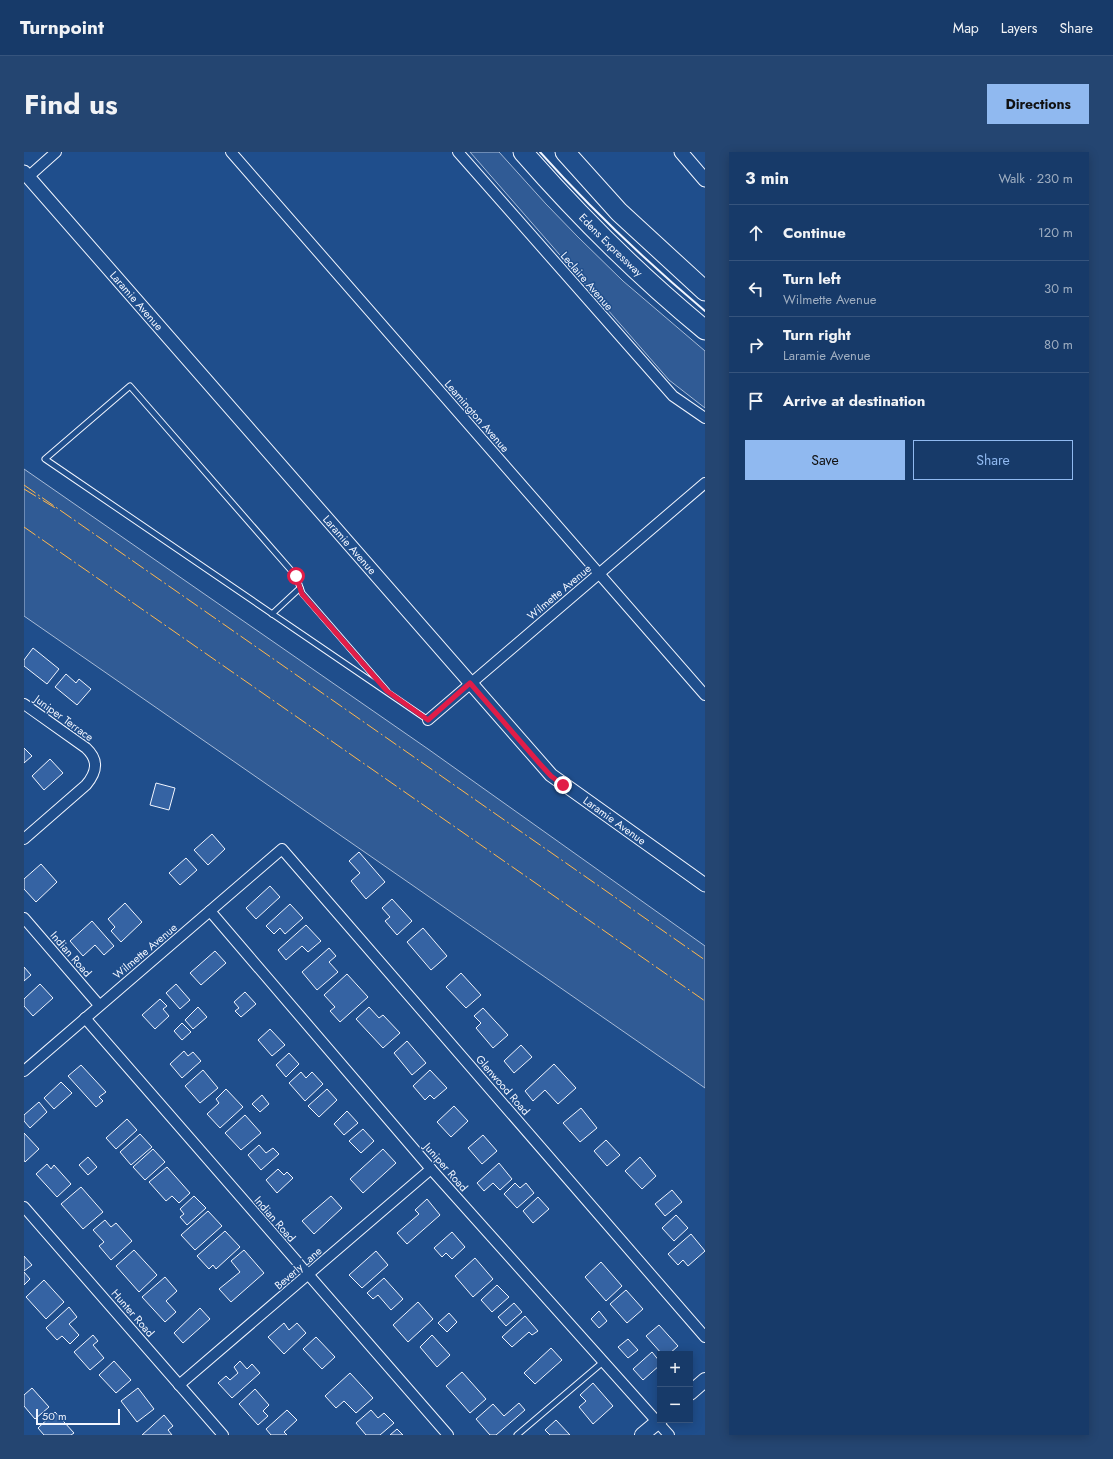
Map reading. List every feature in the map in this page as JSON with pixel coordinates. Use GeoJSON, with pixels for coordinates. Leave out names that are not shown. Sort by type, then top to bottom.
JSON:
{"type":"FeatureCollection","features":[{"type":"Feature","properties":{"kind":"highway","name":"Edens Expressway"},"geometry":{"type":"LineString","coordinates":[[523,152],[567,201],[668,300],[705,330]]}},
{"type":"Feature","properties":{"kind":"highway"},"geometry":{"type":"LineString","coordinates":[[565,152],[619,212],[705,292]]}},
{"type":"Feature","properties":{"kind":"main road"},"geometry":{"type":"LineString","coordinates":[[693,1390],[705,1380]]}},
{"type":"Feature","properties":{"kind":"main road"},"geometry":{"type":"LineString","coordinates":[[642,1435],[657,1423]]}},
{"type":"Feature","properties":{"kind":"street"},"geometry":{"type":"LineString","coordinates":[[26,174],[56,152]]}},
{"type":"Feature","properties":{"kind":"street","name":"Leamington Avenue"},"geometry":{"type":"LineString","coordinates":[[231,152],[705,695]]}},
{"type":"Feature","properties":{"kind":"street","name":"Leclaire Avenue"},"geometry":{"type":"LineString","coordinates":[[458,152],[673,396],[705,418]]}},
{"type":"Feature","properties":{"kind":"street"},"geometry":{"type":"LineString","coordinates":[[681,152],[705,180]]}},
{"type":"Feature","properties":{"kind":"street","name":"Laramie Avenue"},"geometry":{"type":"LineString","coordinates":[[26,174],[551,776],[705,885]]}},
{"type":"Feature","properties":{"kind":"street","name":"Wilmette Avenue"},"geometry":{"type":"LineString","coordinates":[[428,720],[705,483]]}},
{"type":"Feature","properties":{"kind":"street","name":"Juniper Terrace"},"geometry":{"type":"LineString","coordinates":[[24,704],[91,752],[96,765],[92,778],[86,785],[24,839]]}},
{"type":"Feature","properties":{"kind":"street","name":"Wilmette Avenue"},"geometry":{"type":"LineString","coordinates":[[24,1071],[282,849]]}},
{"type":"Feature","properties":{"kind":"street","name":"Glenwood Road"},"geometry":{"type":"LineString","coordinates":[[282,849],[705,1337]]}},
{"type":"Feature","properties":{"kind":"street","name":"Juniper Road"},"geometry":{"type":"LineString","coordinates":[[210,911],[431,1169],[603,1362],[657,1419]]}},
{"type":"Feature","properties":{"kind":"street","name":"Indian Road"},"geometry":{"type":"LineString","coordinates":[[24,918],[99,1005]]}},
{"type":"Feature","properties":{"kind":"street","name":"Indian Road"},"geometry":{"type":"LineString","coordinates":[[85,1018],[448,1435]]}},
{"type":"Feature","properties":{"kind":"street","name":"Beverly Lane"},"geometry":{"type":"LineString","coordinates":[[179,1385],[431,1169]]}},
{"type":"Feature","properties":{"kind":"street","name":"Hunter Road"},"geometry":{"type":"LineString","coordinates":[[24,1207],[223,1435]]}},
{"type":"Feature","properties":{"kind":"street","name":"Juniper Road"},"geometry":{"type":"LineString","coordinates":[[660,1423],[669,1435]]}},
{"type":"Feature","properties":{"kind":"lane"},"geometry":{"type":"LineString","coordinates":[[387,691],[302,594],[296,576],[130,386],[45,458],[428,720]]}},
{"type":"Feature","properties":{"kind":"lane"},"geometry":{"type":"LineString","coordinates":[[272,614],[300,588]]}},
{"type":"Feature","properties":{"kind":"lane"},"geometry":{"type":"LineString","coordinates":[[517,1435],[603,1362]]}},
{"type":"Feature","properties":{"kind":"shaded area"},"geometry":{"type":"Polygon","coordinates":[[[470,152],[499,152],[546,204],[623,281],[705,351],[705,408],[669,380],[470,152]]]}},
{"type":"Feature","properties":{"kind":"shaded area"},"geometry":{"type":"Polygon","coordinates":[[[24,469],[428,749],[705,946],[705,1088],[24,616],[24,469]]]}},
{"type":"Feature","properties":{"kind":"building"},"geometry":{"type":"Polygon","coordinates":[[[33,648],[59,669],[47,684],[24,666],[24,660],[33,648]]]}},
{"type":"Feature","properties":{"kind":"building"},"geometry":{"type":"Polygon","coordinates":[[[66,674],[76,683],[79,679],[91,689],[77,705],[55,687],[66,674]]]}},
{"type":"Feature","properties":{"kind":"building"},"geometry":{"type":"Polygon","coordinates":[[[24,748],[32,756],[24,763],[24,748]]]}},
{"type":"Feature","properties":{"kind":"building"},"geometry":{"type":"Polygon","coordinates":[[[50,759],[63,773],[44,790],[32,776],[50,759]]]}},
{"type":"Feature","properties":{"kind":"building"},"geometry":{"type":"Polygon","coordinates":[[[156,783],[175,788],[169,810],[150,805],[156,783]]]}},
{"type":"Feature","properties":{"kind":"building"},"geometry":{"type":"Polygon","coordinates":[[[212,834],[225,849],[208,865],[194,850],[212,834]]]}},
{"type":"Feature","properties":{"kind":"building"},"geometry":{"type":"Polygon","coordinates":[[[359,852],[385,882],[366,899],[351,881],[360,873],[349,861],[359,852]]]}},
{"type":"Feature","properties":{"kind":"building"},"geometry":{"type":"Polygon","coordinates":[[[186,858],[197,870],[180,885],[169,873],[186,858]]]}},
{"type":"Feature","properties":{"kind":"building"},"geometry":{"type":"Polygon","coordinates":[[[41,864],[57,882],[36,902],[24,889],[24,879],[41,864]]]}},
{"type":"Feature","properties":{"kind":"building"},"geometry":{"type":"Polygon","coordinates":[[[270,886],[280,897],[256,919],[246,908],[270,886]]]}},
{"type":"Feature","properties":{"kind":"building"},"geometry":{"type":"Polygon","coordinates":[[[392,899],[412,921],[397,935],[385,921],[390,917],[382,908],[392,899]]]}},
{"type":"Feature","properties":{"kind":"building"},"geometry":{"type":"Polygon","coordinates":[[[125,903],[142,922],[121,942],[111,931],[115,927],[108,919],[125,903]]]}},
{"type":"Feature","properties":{"kind":"building"},"geometry":{"type":"Polygon","coordinates":[[[290,904],[303,918],[285,934],[280,928],[274,934],[266,926],[290,904]]]}},
{"type":"Feature","properties":{"kind":"building"},"geometry":{"type":"Polygon","coordinates":[[[92,921],[114,946],[104,955],[95,945],[83,956],[70,941],[92,921]]]}},
{"type":"Feature","properties":{"kind":"building"},"geometry":{"type":"Polygon","coordinates":[[[306,925],[321,941],[308,952],[302,946],[286,960],[278,950],[306,925]]]}},
{"type":"Feature","properties":{"kind":"building"},"geometry":{"type":"Polygon","coordinates":[[[423,928],[447,956],[431,970],[407,942],[423,928]]]}},
{"type":"Feature","properties":{"kind":"building"},"geometry":{"type":"Polygon","coordinates":[[[329,948],[336,956],[329,962],[338,972],[317,990],[302,972],[329,948]]]}},
{"type":"Feature","properties":{"kind":"building"},"geometry":{"type":"Polygon","coordinates":[[[215,951],[226,963],[201,985],[190,973],[215,951]]]}},
{"type":"Feature","properties":{"kind":"building"},"geometry":{"type":"Polygon","coordinates":[[[24,967],[31,975],[24,981],[24,967]]]}},
{"type":"Feature","properties":{"kind":"building"},"geometry":{"type":"Polygon","coordinates":[[[461,973],[481,995],[466,1008],[446,987],[461,973]]]}},
{"type":"Feature","properties":{"kind":"building"},"geometry":{"type":"Polygon","coordinates":[[[347,974],[368,997],[340,1022],[330,1011],[335,1007],[324,995],[347,974]]]}},
{"type":"Feature","properties":{"kind":"building"},"geometry":{"type":"Polygon","coordinates":[[[40,984],[53,998],[33,1016],[24,1006],[24,999],[40,984]]]}},
{"type":"Feature","properties":{"kind":"building"},"geometry":{"type":"Polygon","coordinates":[[[176,984],[190,1000],[180,1009],[166,993],[176,984]]]}},
{"type":"Feature","properties":{"kind":"building"},"geometry":{"type":"Polygon","coordinates":[[[245,992],[256,1004],[241,1017],[235,1011],[239,1008],[234,1002],[245,992]]]}},
{"type":"Feature","properties":{"kind":"building"},"geometry":{"type":"Polygon","coordinates":[[[160,999],[167,1006],[163,1009],[169,1016],[155,1029],[142,1015],[160,999]]]}},
{"type":"Feature","properties":{"kind":"building"},"geometry":{"type":"Polygon","coordinates":[[[198,1007],[207,1017],[193,1029],[185,1020],[198,1007]]]}},
{"type":"Feature","properties":{"kind":"building"},"geometry":{"type":"Polygon","coordinates":[[[369,1007],[379,1018],[383,1015],[400,1033],[383,1048],[356,1019],[369,1007]]]}},
{"type":"Feature","properties":{"kind":"building"},"geometry":{"type":"Polygon","coordinates":[[[483,1008],[508,1035],[493,1048],[476,1028],[481,1023],[474,1016],[483,1008]]]}},
{"type":"Feature","properties":{"kind":"building"},"geometry":{"type":"Polygon","coordinates":[[[182,1023],[191,1032],[182,1040],[174,1031],[182,1023]]]}},
{"type":"Feature","properties":{"kind":"building"},"geometry":{"type":"Polygon","coordinates":[[[270,1029],[285,1045],[272,1056],[258,1040],[270,1029]]]}},
{"type":"Feature","properties":{"kind":"building"},"geometry":{"type":"Polygon","coordinates":[[[407,1041],[426,1063],[412,1075],[394,1053],[407,1041]]]}},
{"type":"Feature","properties":{"kind":"building"},"geometry":{"type":"Polygon","coordinates":[[[521,1045],[532,1057],[514,1073],[504,1061],[521,1045]]]}},
{"type":"Feature","properties":{"kind":"building"},"geometry":{"type":"Polygon","coordinates":[[[184,1051],[188,1056],[193,1052],[201,1061],[182,1078],[170,1064],[184,1051]]]}},
{"type":"Feature","properties":{"kind":"building"},"geometry":{"type":"Polygon","coordinates":[[[289,1053],[299,1064],[286,1077],[276,1065],[289,1053]]]}},
{"type":"Feature","properties":{"kind":"building"},"geometry":{"type":"Polygon","coordinates":[[[554,1064],[576,1088],[558,1104],[545,1090],[533,1101],[525,1091],[554,1064]]]}},
{"type":"Feature","properties":{"kind":"building"},"geometry":{"type":"Polygon","coordinates":[[[81,1065],[106,1092],[99,1097],[103,1101],[96,1107],[68,1076],[81,1065]]]}},
{"type":"Feature","properties":{"kind":"building"},"geometry":{"type":"Polygon","coordinates":[[[203,1070],[218,1088],[200,1103],[185,1086],[203,1070]]]}},
{"type":"Feature","properties":{"kind":"building"},"geometry":{"type":"Polygon","coordinates":[[[430,1070],[447,1088],[434,1099],[430,1095],[425,1100],[413,1086],[430,1070]]]}},
{"type":"Feature","properties":{"kind":"building"},"geometry":{"type":"Polygon","coordinates":[[[301,1072],[306,1078],[312,1072],[323,1084],[305,1101],[289,1083],[301,1072]]]}},
{"type":"Feature","properties":{"kind":"building"},"geometry":{"type":"Polygon","coordinates":[[[61,1082],[72,1093],[54,1109],[44,1098],[61,1082]]]}},
{"type":"Feature","properties":{"kind":"building"},"geometry":{"type":"Polygon","coordinates":[[[226,1089],[243,1107],[220,1128],[207,1114],[219,1103],[216,1099],[226,1089]]]}},
{"type":"Feature","properties":{"kind":"building"},"geometry":{"type":"Polygon","coordinates":[[[327,1089],[337,1100],[319,1117],[308,1106],[327,1089]]]}},
{"type":"Feature","properties":{"kind":"building"},"geometry":{"type":"Polygon","coordinates":[[[262,1095],[269,1104],[260,1112],[252,1104],[262,1095]]]}},
{"type":"Feature","properties":{"kind":"building"},"geometry":{"type":"Polygon","coordinates":[[[39,1102],[47,1112],[30,1128],[24,1121],[24,1115],[39,1102]]]}},
{"type":"Feature","properties":{"kind":"building"},"geometry":{"type":"Polygon","coordinates":[[[454,1106],[468,1121],[451,1137],[437,1122],[454,1106]]]}},
{"type":"Feature","properties":{"kind":"building"},"geometry":{"type":"Polygon","coordinates":[[[581,1108],[597,1128],[580,1142],[563,1123],[581,1108]]]}},
{"type":"Feature","properties":{"kind":"building"},"geometry":{"type":"Polygon","coordinates":[[[347,1111],[358,1123],[344,1135],[334,1124],[347,1111]]]}},
{"type":"Feature","properties":{"kind":"building"},"geometry":{"type":"Polygon","coordinates":[[[245,1115],[261,1133],[241,1150],[225,1133],[245,1115]]]}},
{"type":"Feature","properties":{"kind":"building"},"geometry":{"type":"Polygon","coordinates":[[[127,1119],[137,1130],[116,1149],[106,1138],[127,1119]]]}},
{"type":"Feature","properties":{"kind":"building"},"geometry":{"type":"Polygon","coordinates":[[[363,1129],[374,1141],[361,1153],[349,1141],[363,1129]]]}},
{"type":"Feature","properties":{"kind":"building"},"geometry":{"type":"Polygon","coordinates":[[[24,1133],[39,1149],[25,1162],[24,1160],[24,1133]]]}},
{"type":"Feature","properties":{"kind":"building"},"geometry":{"type":"Polygon","coordinates":[[[140,1134],[152,1147],[131,1165],[120,1152],[140,1134]]]}},
{"type":"Feature","properties":{"kind":"building"},"geometry":{"type":"Polygon","coordinates":[[[483,1135],[497,1151],[482,1164],[468,1148],[483,1135]]]}},
{"type":"Feature","properties":{"kind":"building"},"geometry":{"type":"Polygon","coordinates":[[[606,1140],[620,1155],[607,1166],[594,1151],[606,1140]]]}},
{"type":"Feature","properties":{"kind":"building"},"geometry":{"type":"Polygon","coordinates":[[[259,1145],[266,1153],[273,1148],[279,1154],[261,1170],[248,1155],[259,1145]]]}},
{"type":"Feature","properties":{"kind":"building"},"geometry":{"type":"Polygon","coordinates":[[[153,1149],[165,1162],[145,1180],[133,1167],[153,1149]]]}},
{"type":"Feature","properties":{"kind":"building"},"geometry":{"type":"Polygon","coordinates":[[[383,1149],[396,1163],[363,1193],[350,1179],[383,1149]]]}},
{"type":"Feature","properties":{"kind":"building"},"geometry":{"type":"Polygon","coordinates":[[[88,1157],[97,1167],[88,1175],[79,1165],[88,1157]]]}},
{"type":"Feature","properties":{"kind":"building"},"geometry":{"type":"Polygon","coordinates":[[[640,1157],[656,1176],[642,1189],[625,1171],[640,1157]]]}},
{"type":"Feature","properties":{"kind":"building"},"geometry":{"type":"Polygon","coordinates":[[[499,1163],[512,1179],[500,1190],[493,1183],[484,1191],[477,1183],[499,1163]]]}},
{"type":"Feature","properties":{"kind":"building"},"geometry":{"type":"Polygon","coordinates":[[[47,1164],[51,1169],[54,1165],[71,1184],[57,1197],[36,1174],[47,1164]]]}},
{"type":"Feature","properties":{"kind":"building"},"geometry":{"type":"Polygon","coordinates":[[[167,1167],[190,1193],[179,1203],[172,1196],[166,1201],[149,1182],[167,1167]]]}},
{"type":"Feature","properties":{"kind":"building"},"geometry":{"type":"Polygon","coordinates":[[[278,1169],[284,1175],[287,1172],[293,1178],[277,1193],[266,1180],[278,1169]]]}},
{"type":"Feature","properties":{"kind":"building"},"geometry":{"type":"Polygon","coordinates":[[[515,1183],[520,1188],[526,1183],[534,1193],[517,1208],[504,1194],[515,1183]]]}},
{"type":"Feature","properties":{"kind":"building"},"geometry":{"type":"Polygon","coordinates":[[[81,1187],[103,1212],[83,1229],[61,1204],[81,1187]]]}},
{"type":"Feature","properties":{"kind":"building"},"geometry":{"type":"Polygon","coordinates":[[[672,1190],[682,1202],[665,1216],[655,1204],[672,1190]]]}},
{"type":"Feature","properties":{"kind":"building"},"geometry":{"type":"Polygon","coordinates":[[[194,1196],[206,1208],[187,1225],[180,1217],[184,1214],[180,1209],[194,1196]]]}},
{"type":"Feature","properties":{"kind":"building"},"geometry":{"type":"Polygon","coordinates":[[[331,1196],[342,1208],[314,1234],[302,1221],[331,1196]]]}},
{"type":"Feature","properties":{"kind":"building"},"geometry":{"type":"Polygon","coordinates":[[[538,1197],[549,1209],[533,1223],[523,1211],[538,1197]]]}},
{"type":"Feature","properties":{"kind":"building"},"geometry":{"type":"Polygon","coordinates":[[[427,1199],[440,1215],[407,1244],[397,1233],[419,1214],[415,1210],[427,1199]]]}},
{"type":"Feature","properties":{"kind":"building"},"geometry":{"type":"Polygon","coordinates":[[[208,1211],[222,1226],[195,1250],[181,1235],[208,1211]]]}},
{"type":"Feature","properties":{"kind":"building"},"geometry":{"type":"Polygon","coordinates":[[[676,1215],[688,1228],[674,1241],[662,1228],[676,1215]]]}},
{"type":"Feature","properties":{"kind":"building"},"geometry":{"type":"Polygon","coordinates":[[[105,1220],[111,1227],[116,1223],[132,1241],[111,1260],[99,1246],[104,1242],[93,1230],[105,1220]]]}},
{"type":"Feature","properties":{"kind":"building"},"geometry":{"type":"Polygon","coordinates":[[[225,1231],[240,1247],[216,1269],[213,1265],[209,1269],[197,1256],[225,1231]]]}},
{"type":"Feature","properties":{"kind":"building"},"geometry":{"type":"Polygon","coordinates":[[[452,1232],[465,1247],[452,1259],[446,1253],[442,1257],[434,1248],[452,1232]]]}},
{"type":"Feature","properties":{"kind":"building"},"geometry":{"type":"Polygon","coordinates":[[[691,1234],[705,1251],[688,1266],[683,1260],[678,1265],[668,1254],[691,1234]]]}},
{"type":"Feature","properties":{"kind":"building"},"geometry":{"type":"Polygon","coordinates":[[[134,1250],[157,1275],[139,1292],[116,1266],[134,1250]]]}},
{"type":"Feature","properties":{"kind":"building"},"geometry":{"type":"Polygon","coordinates":[[[244,1250],[264,1273],[231,1302],[219,1289],[240,1272],[231,1261],[244,1250]]]}},
{"type":"Feature","properties":{"kind":"building"},"geometry":{"type":"Polygon","coordinates":[[[376,1251],[388,1265],[362,1288],[349,1275],[376,1251]]]}},
{"type":"Feature","properties":{"kind":"building"},"geometry":{"type":"Polygon","coordinates":[[[24,1256],[32,1265],[24,1271],[24,1256]]]}},
{"type":"Feature","properties":{"kind":"building"},"geometry":{"type":"Polygon","coordinates":[[[475,1258],[493,1279],[473,1297],[455,1276],[475,1258]]]}},
{"type":"Feature","properties":{"kind":"building"},"geometry":{"type":"Polygon","coordinates":[[[601,1262],[622,1286],[606,1301],[585,1277],[601,1262]]]}},
{"type":"Feature","properties":{"kind":"building"},"geometry":{"type":"Polygon","coordinates":[[[24,1272],[30,1279],[24,1285],[24,1272]]]}},
{"type":"Feature","properties":{"kind":"building"},"geometry":{"type":"Polygon","coordinates":[[[165,1277],[177,1291],[166,1301],[176,1312],[165,1322],[142,1297],[165,1277]]]}},
{"type":"Feature","properties":{"kind":"building"},"geometry":{"type":"Polygon","coordinates":[[[384,1278],[403,1299],[391,1310],[378,1295],[373,1299],[367,1293],[384,1278]]]}},
{"type":"Feature","properties":{"kind":"building"},"geometry":{"type":"Polygon","coordinates":[[[44,1280],[64,1302],[46,1319],[26,1297],[44,1280]]]}},
{"type":"Feature","properties":{"kind":"building"},"geometry":{"type":"Polygon","coordinates":[[[497,1285],[509,1297],[492,1312],[481,1300],[497,1285]]]}},
{"type":"Feature","properties":{"kind":"building"},"geometry":{"type":"Polygon","coordinates":[[[626,1290],[643,1309],[627,1323],[610,1304],[626,1290]]]}},
{"type":"Feature","properties":{"kind":"building"},"geometry":{"type":"Polygon","coordinates":[[[418,1302],[433,1319],[408,1342],[393,1325],[418,1302]]]}},
{"type":"Feature","properties":{"kind":"building"},"geometry":{"type":"Polygon","coordinates":[[[514,1303],[522,1312],[506,1326],[498,1317],[514,1303]]]}},
{"type":"Feature","properties":{"kind":"building"},"geometry":{"type":"Polygon","coordinates":[[[69,1307],[77,1317],[69,1324],[79,1335],[70,1344],[62,1336],[57,1340],[46,1328],[69,1307]]]}},
{"type":"Feature","properties":{"kind":"building"},"geometry":{"type":"Polygon","coordinates":[[[200,1308],[210,1319],[183,1343],[174,1333],[200,1308]]]}},
{"type":"Feature","properties":{"kind":"building"},"geometry":{"type":"Polygon","coordinates":[[[599,1311],[607,1321],[599,1328],[591,1319],[599,1311]]]}},
{"type":"Feature","properties":{"kind":"building"},"geometry":{"type":"Polygon","coordinates":[[[449,1313],[457,1322],[447,1332],[438,1323],[449,1313]]]}},
{"type":"Feature","properties":{"kind":"building"},"geometry":{"type":"Polygon","coordinates":[[[525,1316],[538,1331],[532,1335],[529,1332],[512,1347],[502,1337],[525,1316]]]}},
{"type":"Feature","properties":{"kind":"building"},"geometry":{"type":"Polygon","coordinates":[[[284,1323],[289,1330],[297,1323],[306,1333],[284,1354],[268,1337],[284,1323]]]}},
{"type":"Feature","properties":{"kind":"building"},"geometry":{"type":"Polygon","coordinates":[[[659,1325],[678,1346],[672,1351],[659,1351],[646,1336],[659,1325]]]}},
{"type":"Feature","properties":{"kind":"building"},"geometry":{"type":"Polygon","coordinates":[[[93,1335],[98,1341],[93,1345],[104,1358],[90,1370],[74,1352],[93,1335]]]}},
{"type":"Feature","properties":{"kind":"building"},"geometry":{"type":"Polygon","coordinates":[[[432,1335],[450,1355],[437,1367],[420,1347],[432,1335]]]}},
{"type":"Feature","properties":{"kind":"building"},"geometry":{"type":"Polygon","coordinates":[[[316,1337],[335,1357],[322,1369],[303,1349],[316,1337]]]}},
{"type":"Feature","properties":{"kind":"building"},"geometry":{"type":"Polygon","coordinates":[[[628,1339],[638,1350],[628,1358],[618,1347],[628,1339]]]}},
{"type":"Feature","properties":{"kind":"building"},"geometry":{"type":"Polygon","coordinates":[[[551,1348],[562,1360],[535,1384],[524,1373],[551,1348]]]}},
{"type":"Feature","properties":{"kind":"building"},"geometry":{"type":"Polygon","coordinates":[[[652,1352],[657,1358],[657,1368],[643,1380],[633,1369],[652,1352]]]}},
{"type":"Feature","properties":{"kind":"building"},"geometry":{"type":"Polygon","coordinates":[[[114,1361],[131,1380],[116,1393],[99,1375],[114,1361]]]}},
{"type":"Feature","properties":{"kind":"building"},"geometry":{"type":"Polygon","coordinates":[[[240,1361],[247,1369],[252,1364],[260,1373],[232,1398],[218,1383],[226,1376],[230,1380],[238,1373],[234,1367],[240,1361]]]}},
{"type":"Feature","properties":{"kind":"building"},"geometry":{"type":"Polygon","coordinates":[[[462,1372],[486,1399],[470,1413],[446,1386],[462,1372]]]}},
{"type":"Feature","properties":{"kind":"building"},"geometry":{"type":"Polygon","coordinates":[[[350,1373],[373,1398],[356,1413],[344,1401],[336,1408],[325,1396],[350,1373]]]}},
{"type":"Feature","properties":{"kind":"building"},"geometry":{"type":"Polygon","coordinates":[[[593,1383],[613,1406],[593,1424],[579,1407],[586,1401],[580,1395],[593,1383]]]}},
{"type":"Feature","properties":{"kind":"building"},"geometry":{"type":"Polygon","coordinates":[[[32,1388],[49,1407],[35,1419],[24,1406],[24,1395],[32,1388]]]}},
{"type":"Feature","properties":{"kind":"building"},"geometry":{"type":"Polygon","coordinates":[[[138,1388],[154,1409],[137,1422],[121,1401],[138,1388]]]}},
{"type":"Feature","properties":{"kind":"building"},"geometry":{"type":"Polygon","coordinates":[[[255,1389],[269,1405],[263,1411],[268,1416],[258,1425],[239,1404],[255,1389]]]}},
{"type":"Feature","properties":{"kind":"building"},"geometry":{"type":"Polygon","coordinates":[[[519,1403],[525,1410],[496,1435],[490,1435],[476,1419],[493,1404],[504,1416],[519,1403]]]}},
{"type":"Feature","properties":{"kind":"building"},"geometry":{"type":"Polygon","coordinates":[[[287,1410],[297,1420],[284,1432],[287,1435],[271,1435],[266,1429],[287,1410]]]}},
{"type":"Feature","properties":{"kind":"building"},"geometry":{"type":"Polygon","coordinates":[[[371,1410],[378,1418],[384,1413],[394,1423],[380,1435],[366,1435],[356,1423],[371,1410]]]}},
{"type":"Feature","properties":{"kind":"building"},"geometry":{"type":"Polygon","coordinates":[[[55,1412],[74,1433],[71,1435],[44,1435],[38,1428],[55,1412]]]}},
{"type":"Feature","properties":{"kind":"building"},"geometry":{"type":"Polygon","coordinates":[[[164,1415],[173,1426],[168,1430],[172,1435],[142,1435],[164,1415]]]}},
{"type":"Feature","properties":{"kind":"building"},"geometry":{"type":"Polygon","coordinates":[[[556,1420],[570,1435],[550,1435],[545,1430],[556,1420]]]}},
{"type":"Feature","properties":{"kind":"building"},"geometry":{"type":"Polygon","coordinates":[[[397,1429],[403,1435],[390,1435],[397,1429]]]}},
{"type":"Feature","properties":{"kind":"wall"},"geometry":{"type":"LineString","coordinates":[[540,152],[579,194],[620,234],[662,274],[705,311]]}},
{"type":"Feature","properties":{"kind":"power"},"geometry":{"type":"LineString","coordinates":[[24,485],[705,960]]}},
{"type":"Feature","properties":{"kind":"power"},"geometry":{"type":"LineString","coordinates":[[24,489],[57,509]]}},
{"type":"Feature","properties":{"kind":"power"},"geometry":{"type":"LineString","coordinates":[[24,527],[705,1001]]}},
{"type":"Feature","properties":{"kind":"route"},"geometry":{"type":"LineString","coordinates":[[296,576],[302,594],[387,691],[428,720],[470,683],[540,764],[551,776],[563,785]]}}]}
